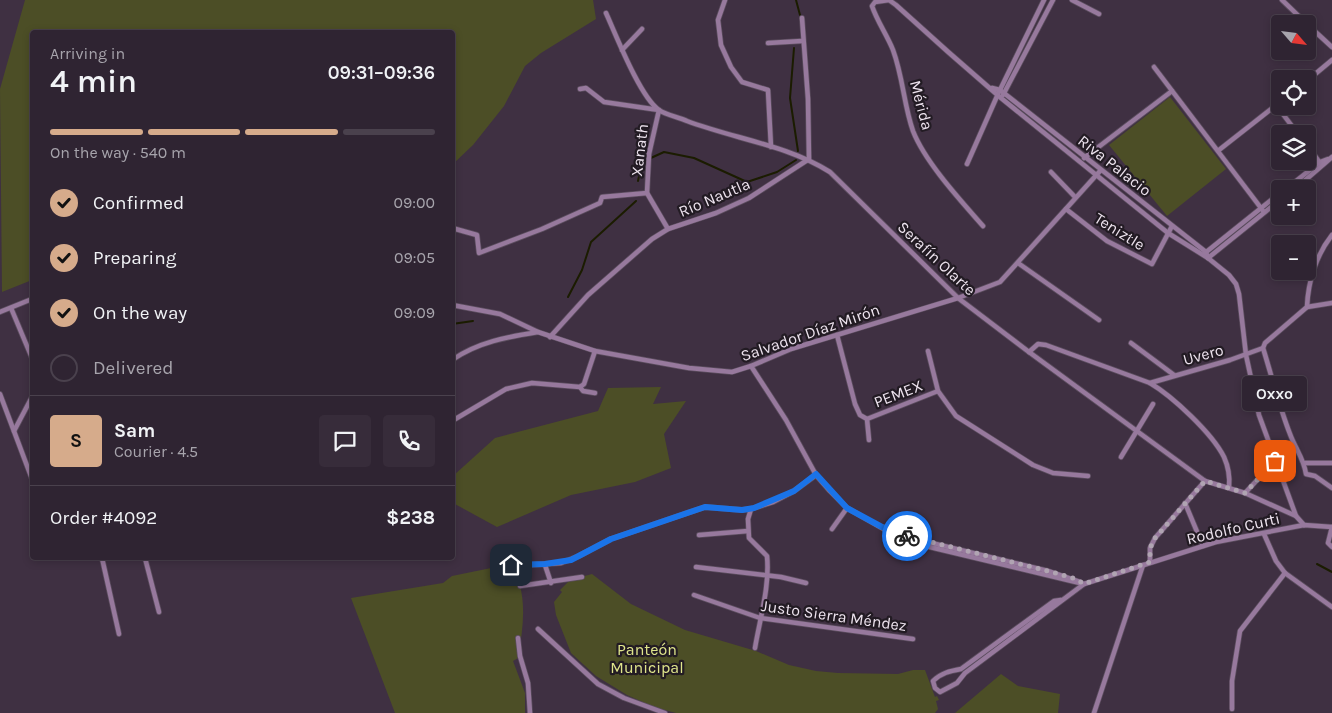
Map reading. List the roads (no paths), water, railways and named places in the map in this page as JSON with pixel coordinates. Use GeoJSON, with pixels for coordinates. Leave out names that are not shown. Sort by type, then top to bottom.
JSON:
{"type":"FeatureCollection","features":[{"type":"Feature","properties":{"kind":"street"},"geometry":{"type":"LineString","coordinates":[[725,0],[718,20],[721,45],[731,67],[742,82],[768,90],[771,147]]}},
{"type":"Feature","properties":{"kind":"street","name":"Riva Palacio"},"geometry":{"type":"LineString","coordinates":[[889,0],[958,61],[1084,157],[1098,173],[1168,233],[1204,254]]}},
{"type":"Feature","properties":{"kind":"street","name":"Mérida"},"geometry":{"type":"LineString","coordinates":[[889,0],[875,2],[872,6],[892,48],[903,80],[914,133],[948,183],[983,226]]}},
{"type":"Feature","properties":{"kind":"street"},"geometry":{"type":"LineString","coordinates":[[896,5],[901,0]]}},
{"type":"Feature","properties":{"kind":"street"},"geometry":{"type":"LineString","coordinates":[[967,164],[1044,0]]}},
{"type":"Feature","properties":{"kind":"street"},"geometry":{"type":"LineString","coordinates":[[1001,94],[1053,0]]}},
{"type":"Feature","properties":{"kind":"street"},"geometry":{"type":"LineString","coordinates":[[1072,0],[1099,14]]}},
{"type":"Feature","properties":{"kind":"street"},"geometry":{"type":"LineString","coordinates":[[1282,0],[1298,15]]}},
{"type":"Feature","properties":{"kind":"street"},"geometry":{"type":"LineString","coordinates":[[606,13],[622,50],[649,99],[658,110]]}},
{"type":"Feature","properties":{"kind":"street"},"geometry":{"type":"LineString","coordinates":[[802,18],[802,41],[808,98],[809,159]]}},
{"type":"Feature","properties":{"kind":"street"},"geometry":{"type":"LineString","coordinates":[[1031,26],[1038,30]]}},
{"type":"Feature","properties":{"kind":"street"},"geometry":{"type":"LineString","coordinates":[[622,50],[642,29]]}},
{"type":"Feature","properties":{"kind":"street"},"geometry":{"type":"LineString","coordinates":[[1316,32],[1332,47]]}},
{"type":"Feature","properties":{"kind":"street"},"geometry":{"type":"LineString","coordinates":[[768,43],[802,41]]}},
{"type":"Feature","properties":{"kind":"street"},"geometry":{"type":"LineString","coordinates":[[1316,73],[1332,60]]}},
{"type":"Feature","properties":{"kind":"street"},"geometry":{"type":"LineString","coordinates":[[1154,67],[1263,210]]}},
{"type":"Feature","properties":{"kind":"street","name":"Serafín Olarte"},"geometry":{"type":"LineString","coordinates":[[580,88],[586,88],[604,102],[658,110],[698,125],[809,159],[830,172],[958,298],[1029,352],[1205,481],[1245,493],[1296,516],[1304,525]]}},
{"type":"Feature","properties":{"kind":"street"},"geometry":{"type":"LineString","coordinates":[[1079,161],[1172,91]]}},
{"type":"Feature","properties":{"kind":"street","name":"Riva Palacio"},"geometry":{"type":"LineString","coordinates":[[1001,94],[1079,161],[1172,226],[1229,275],[1236,284],[1239,294],[1246,355],[1260,415],[1296,516]]}},
{"type":"Feature","properties":{"kind":"street"},"geometry":{"type":"LineString","coordinates":[[1219,150],[1271,109]]}},
{"type":"Feature","properties":{"kind":"street","name":"Xanath"},"geometry":{"type":"LineString","coordinates":[[647,193],[649,154],[658,110]]}},
{"type":"Feature","properties":{"kind":"street"},"geometry":{"type":"LineString","coordinates":[[1316,157],[1321,164]]}},
{"type":"Feature","properties":{"kind":"street"},"geometry":{"type":"LineString","coordinates":[[1299,180],[1330,158]]}},
{"type":"Feature","properties":{"kind":"street","name":"Río Nautla"},"geometry":{"type":"LineString","coordinates":[[550,337],[588,295],[652,239],[668,229],[716,214],[749,198],[809,159]]}},
{"type":"Feature","properties":{"kind":"street"},"geometry":{"type":"LineString","coordinates":[[1304,180],[1321,164]]}},
{"type":"Feature","properties":{"kind":"street"},"geometry":{"type":"LineString","coordinates":[[1050,172],[1075,197]]}},
{"type":"Feature","properties":{"kind":"street","name":"Salvador Díaz Mirón"},"geometry":{"type":"LineString","coordinates":[[455,306],[500,314],[550,337],[595,351],[689,368],[732,372],[791,349],[958,298],[1000,282],[1098,173]]}},
{"type":"Feature","properties":{"kind":"street"},"geometry":{"type":"LineString","coordinates":[[455,229],[478,235],[479,253],[542,229],[600,203],[602,197],[647,193],[668,229]]}},
{"type":"Feature","properties":{"kind":"street"},"geometry":{"type":"LineString","coordinates":[[1208,258],[1271,202]]}},
{"type":"Feature","properties":{"kind":"street"},"geometry":{"type":"LineString","coordinates":[[1204,254],[1271,205]]}},
{"type":"Feature","properties":{"kind":"street","name":"Teniztle"},"geometry":{"type":"LineString","coordinates":[[1066,209],[1107,241],[1152,264],[1172,226]]}},
{"type":"Feature","properties":{"kind":"street"},"geometry":{"type":"LineString","coordinates":[[1307,307],[1308,290],[1313,271],[1326,243],[1332,235]]}},
{"type":"Feature","properties":{"kind":"street"},"geometry":{"type":"LineString","coordinates":[[1018,263],[1099,320]]}},
{"type":"Feature","properties":{"kind":"street"},"geometry":{"type":"LineString","coordinates":[[0,312],[30,301]]}},
{"type":"Feature","properties":{"kind":"street"},"geometry":{"type":"LineString","coordinates":[[1332,303],[1307,307],[1265,343],[1263,348],[1282,412],[1296,448],[1305,463],[1306,474],[1315,476],[1332,488]]}},
{"type":"Feature","properties":{"kind":"street"},"geometry":{"type":"LineString","coordinates":[[11,308],[30,353]]}},
{"type":"Feature","properties":{"kind":"street"},"geometry":{"type":"LineString","coordinates":[[455,358],[479,345],[517,334],[538,332]]}},
{"type":"Feature","properties":{"kind":"street"},"geometry":{"type":"LineString","coordinates":[[837,335],[855,404],[860,415],[867,419],[869,440]]}},
{"type":"Feature","properties":{"kind":"street"},"geometry":{"type":"LineString","coordinates":[[1131,343],[1174,375]]}},
{"type":"Feature","properties":{"kind":"street"},"geometry":{"type":"LineString","coordinates":[[1029,352],[1038,344],[1046,345],[1150,383],[1174,400],[1219,449],[1227,468],[1229,488]]}},
{"type":"Feature","properties":{"kind":"street","name":"Uvero"},"geometry":{"type":"LineString","coordinates":[[1150,383],[1246,355],[1263,348]]}},
{"type":"Feature","properties":{"kind":"street"},"geometry":{"type":"LineString","coordinates":[[580,387],[584,384],[595,351]]}},
{"type":"Feature","properties":{"kind":"street"},"geometry":{"type":"LineString","coordinates":[[928,351],[938,391],[956,416],[1033,464],[1054,473],[1088,476]]}},
{"type":"Feature","properties":{"kind":"street"},"geometry":{"type":"LineString","coordinates":[[751,366],[768,389],[816,474],[847,508],[882,527],[914,541],[1005,562],[1084,584]]}},
{"type":"Feature","properties":{"kind":"street"},"geometry":{"type":"LineString","coordinates":[[455,420],[506,389],[532,382],[580,387],[583,391],[595,393]]}},
{"type":"Feature","properties":{"kind":"street","name":"PEMEX"},"geometry":{"type":"LineString","coordinates":[[867,419],[938,391]]}},
{"type":"Feature","properties":{"kind":"street"},"geometry":{"type":"LineString","coordinates":[[0,394],[1,402],[30,474]]}},
{"type":"Feature","properties":{"kind":"street"},"geometry":{"type":"LineString","coordinates":[[14,431],[30,401]]}},
{"type":"Feature","properties":{"kind":"street"},"geometry":{"type":"LineString","coordinates":[[1121,457],[1153,404]]}},
{"type":"Feature","properties":{"kind":"street"},"geometry":{"type":"LineString","coordinates":[[1245,493],[1275,461],[1296,448]]}},
{"type":"Feature","properties":{"kind":"street"},"geometry":{"type":"LineString","coordinates":[[1305,463],[1332,463]]}},
{"type":"Feature","properties":{"kind":"street"},"geometry":{"type":"LineString","coordinates":[[496,567],[545,564],[571,560],[611,539],[705,507],[734,510],[751,509],[773,502],[794,491],[816,474]]}},
{"type":"Feature","properties":{"kind":"street"},"geometry":{"type":"LineString","coordinates":[[1150,562],[1150,548],[1155,538],[1205,481]]}},
{"type":"Feature","properties":{"kind":"street"},"geometry":{"type":"LineString","coordinates":[[1185,503],[1203,546]]}},
{"type":"Feature","properties":{"kind":"street"},"geometry":{"type":"LineString","coordinates":[[832,529],[847,508]]}},
{"type":"Feature","properties":{"kind":"street"},"geometry":{"type":"LineString","coordinates":[[751,509],[749,538],[767,556],[767,577],[755,648]]}},
{"type":"Feature","properties":{"kind":"street","name":"Rodolfo Curti"},"geometry":{"type":"LineString","coordinates":[[1084,584],[1203,546],[1304,525],[1332,528]]}},
{"type":"Feature","properties":{"kind":"street"},"geometry":{"type":"LineString","coordinates":[[1330,545],[1332,528]]}},
{"type":"Feature","properties":{"kind":"street"},"geometry":{"type":"LineString","coordinates":[[699,535],[748,531]]}},
{"type":"Feature","properties":{"kind":"street"},"geometry":{"type":"LineString","coordinates":[[1264,534],[1276,562],[1285,573],[1332,607]]}},
{"type":"Feature","properties":{"kind":"street"},"geometry":{"type":"LineString","coordinates":[[102,560],[119,634]]}},
{"type":"Feature","properties":{"kind":"street"},"geometry":{"type":"LineString","coordinates":[[146,560],[159,612]]}},
{"type":"Feature","properties":{"kind":"street"},"geometry":{"type":"LineString","coordinates":[[545,564],[551,583]]}},
{"type":"Feature","properties":{"kind":"street"},"geometry":{"type":"LineString","coordinates":[[1094,713],[1143,565]]}},
{"type":"Feature","properties":{"kind":"street"},"geometry":{"type":"LineString","coordinates":[[696,567],[767,577],[781,577],[806,583]]}},
{"type":"Feature","properties":{"kind":"street"},"geometry":{"type":"LineString","coordinates":[[1232,708],[1232,681],[1240,631],[1285,573]]}},
{"type":"Feature","properties":{"kind":"street"},"geometry":{"type":"LineString","coordinates":[[520,586],[582,577]]}},
{"type":"Feature","properties":{"kind":"street"},"geometry":{"type":"LineString","coordinates":[[963,671],[948,671],[936,677],[933,681],[934,688],[940,692],[957,683],[963,671],[1084,584]]}},
{"type":"Feature","properties":{"kind":"street","name":"Justo Sierra Méndez"},"geometry":{"type":"LineString","coordinates":[[694,595],[760,618],[913,639]]}},
{"type":"Feature","properties":{"kind":"street"},"geometry":{"type":"LineString","coordinates":[[538,629],[598,684],[624,698],[665,713]]}},
{"type":"Feature","properties":{"kind":"street"},"geometry":{"type":"LineString","coordinates":[[518,638],[520,656],[528,683],[530,713]]}},
{"type":"Feature","properties":{"kind":"waterway"},"geometry":{"type":"LineString","coordinates":[[796,0],[800,15]]}},
{"type":"Feature","properties":{"kind":"waterway"},"geometry":{"type":"LineString","coordinates":[[794,48],[790,98],[798,151]]}},
{"type":"Feature","properties":{"kind":"waterway"},"geometry":{"type":"LineString","coordinates":[[638,181],[642,162],[664,152],[694,158],[747,182],[777,172],[796,160]]}},
{"type":"Feature","properties":{"kind":"waterway"},"geometry":{"type":"LineString","coordinates":[[568,297],[582,270],[591,242],[636,201]]}},
{"type":"Feature","properties":{"kind":"waterway"},"geometry":{"type":"LineString","coordinates":[[455,324],[473,321]]}},
{"type":"Feature","properties":{"kind":"waterway"},"geometry":{"type":"LineString","coordinates":[[1317,564],[1332,572]]}},
{"type":"Feature","properties":{"kind":"place","name":"Oxxo"},"geometry":{"type":"Point","coordinates":[1275,461]}},
{"type":"Feature","properties":{"kind":"park label","name":"Panteón Municipal"},"geometry":{"type":"Point","coordinates":[647,658]}}]}
